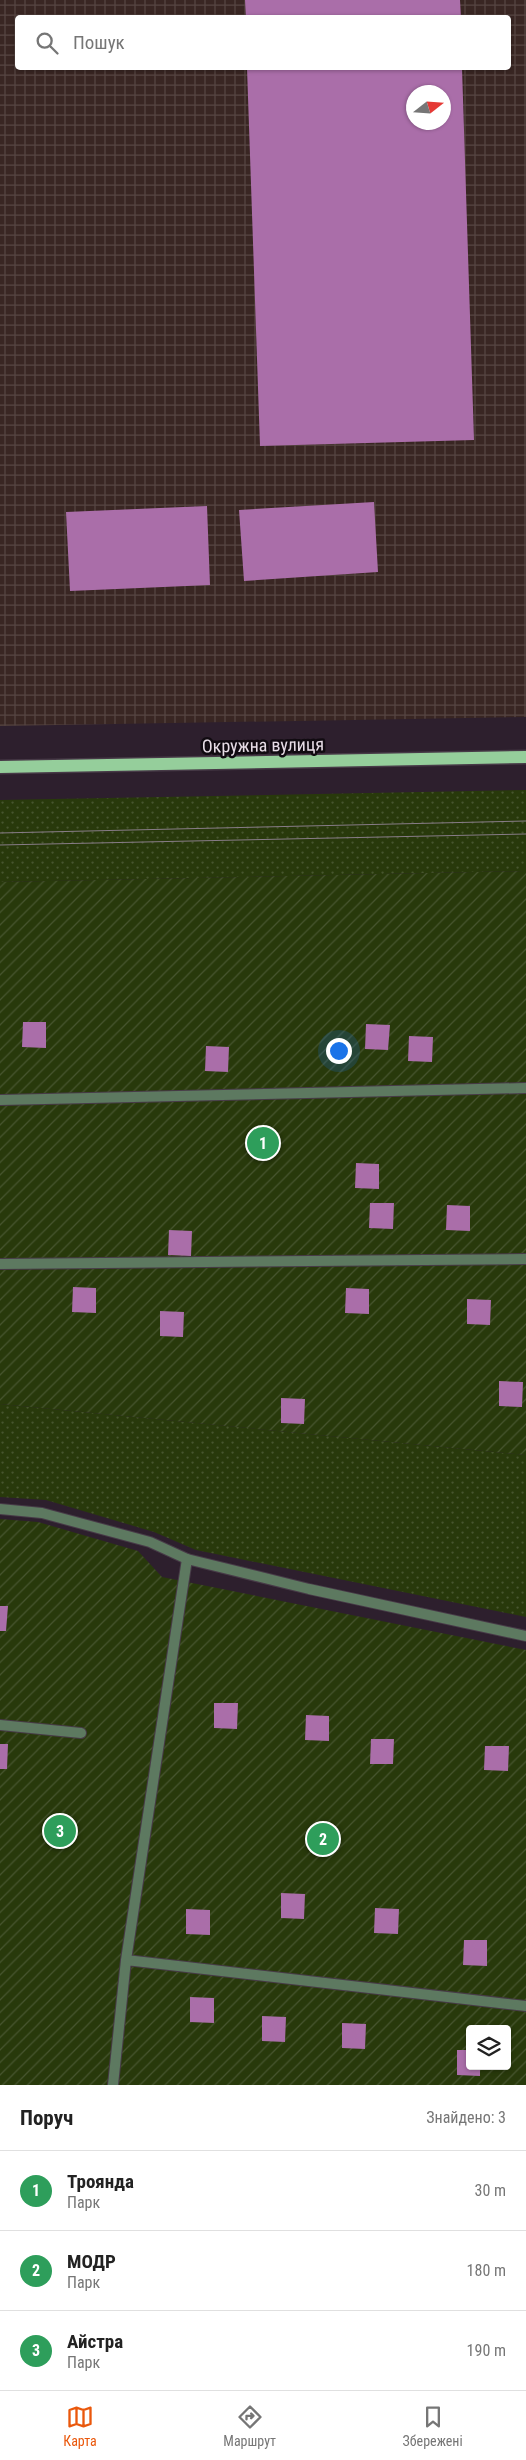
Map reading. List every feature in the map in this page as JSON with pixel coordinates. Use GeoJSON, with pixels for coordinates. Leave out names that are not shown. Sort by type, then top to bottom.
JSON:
{"type":"FeatureCollection","features":[{"type":"Feature","properties":{"kind":"main road","name":"Окружна вулиця"},"geometry":{"type":"LineString","coordinates":[[0,767],[526,757]]}},
{"type":"Feature","properties":{"kind":"street"},"geometry":{"type":"LineString","coordinates":[[0,1100],[526,1088]]}},
{"type":"Feature","properties":{"kind":"street"},"geometry":{"type":"LineString","coordinates":[[0,1264],[526,1259]]}},
{"type":"Feature","properties":{"kind":"street"},"geometry":{"type":"LineString","coordinates":[[0,1509],[42,1513],[150,1542],[187,1559],[309,1589],[526,1636]]}},
{"type":"Feature","properties":{"kind":"street"},"geometry":{"type":"LineString","coordinates":[[113,2085],[126,1960],[187,1559]]}},
{"type":"Feature","properties":{"kind":"street"},"geometry":{"type":"LineString","coordinates":[[0,1725],[81,1733]]}},
{"type":"Feature","properties":{"kind":"street"},"geometry":{"type":"LineString","coordinates":[[126,1960],[526,2006]]}},
{"type":"Feature","properties":{"kind":"shaded area"},"geometry":{"type":"Polygon","coordinates":[[[0,0],[526,0],[526,717],[0,726],[0,0]]]}},
{"type":"Feature","properties":{"kind":"green space"},"geometry":{"type":"Polygon","coordinates":[[[526,790],[526,871],[0,882],[0,800],[526,790]]]}},
{"type":"Feature","properties":{"kind":"green space"},"geometry":{"type":"Polygon","coordinates":[[[526,871],[526,1455],[0,1404],[0,882],[526,871]]]}},
{"type":"Feature","properties":{"kind":"green space"},"geometry":{"type":"Polygon","coordinates":[[[0,1404],[526,1455],[526,1617],[196,1550],[154,1532],[46,1500],[0,1497],[0,1404]]]}},
{"type":"Feature","properties":{"kind":"green space"},"geometry":{"type":"Polygon","coordinates":[[[0,1519],[38,1522],[138,1551],[162,1577],[526,1650],[526,2085],[0,2085],[0,1519]]]}},
{"type":"Feature","properties":{"kind":"building"},"geometry":{"type":"Polygon","coordinates":[[[245,0],[460,0],[461,15],[246,15],[245,0]]]}},
{"type":"Feature","properties":{"kind":"building"},"geometry":{"type":"Polygon","coordinates":[[[247,70],[462,70],[474,440],[260,446],[247,70]]]}},
{"type":"Feature","properties":{"kind":"building"},"geometry":{"type":"Polygon","coordinates":[[[374,502],[378,572],[244,581],[239,510],[374,502]]]}},
{"type":"Feature","properties":{"kind":"building"},"geometry":{"type":"Polygon","coordinates":[[[207,506],[210,585],[70,591],[66,512],[207,506]]]}},
{"type":"Feature","properties":{"kind":"building"},"geometry":{"type":"Polygon","coordinates":[[[23,1022],[46,1022],[46,1048],[22,1047],[23,1022]]]}},
{"type":"Feature","properties":{"kind":"building"},"geometry":{"type":"Polygon","coordinates":[[[366,1024],[390,1025],[388,1050],[365,1049],[366,1024]]]}},
{"type":"Feature","properties":{"kind":"building"},"geometry":{"type":"Polygon","coordinates":[[[409,1036],[433,1037],[432,1062],[408,1061],[409,1036]]]}},
{"type":"Feature","properties":{"kind":"building"},"geometry":{"type":"Polygon","coordinates":[[[206,1046],[229,1047],[228,1072],[205,1071],[206,1046]]]}},
{"type":"Feature","properties":{"kind":"building"},"geometry":{"type":"Polygon","coordinates":[[[356,1163],[379,1164],[379,1189],[355,1188],[356,1163]]]}},
{"type":"Feature","properties":{"kind":"building"},"geometry":{"type":"Polygon","coordinates":[[[370,1203],[394,1203],[393,1229],[369,1228],[370,1203]]]}},
{"type":"Feature","properties":{"kind":"building"},"geometry":{"type":"Polygon","coordinates":[[[447,1205],[470,1206],[470,1231],[446,1230],[447,1205]]]}},
{"type":"Feature","properties":{"kind":"building"},"geometry":{"type":"Polygon","coordinates":[[[169,1230],[192,1231],[191,1256],[168,1255],[169,1230]]]}},
{"type":"Feature","properties":{"kind":"building"},"geometry":{"type":"Polygon","coordinates":[[[73,1287],[96,1288],[96,1313],[72,1312],[73,1287]]]}},
{"type":"Feature","properties":{"kind":"building"},"geometry":{"type":"Polygon","coordinates":[[[346,1288],[369,1289],[369,1314],[345,1313],[346,1288]]]}},
{"type":"Feature","properties":{"kind":"building"},"geometry":{"type":"Polygon","coordinates":[[[467,1299],[491,1300],[490,1325],[467,1324],[467,1299]]]}},
{"type":"Feature","properties":{"kind":"building"},"geometry":{"type":"Polygon","coordinates":[[[160,1311],[184,1312],[183,1337],[160,1336],[160,1311]]]}},
{"type":"Feature","properties":{"kind":"building"},"geometry":{"type":"Polygon","coordinates":[[[499,1381],[523,1382],[522,1407],[499,1406],[499,1381]]]}},
{"type":"Feature","properties":{"kind":"building"},"geometry":{"type":"Polygon","coordinates":[[[281,1398],[305,1399],[304,1424],[281,1423],[281,1398]]]}},
{"type":"Feature","properties":{"kind":"building"},"geometry":{"type":"Polygon","coordinates":[[[0,1606],[8,1606],[6,1631],[0,1631],[0,1606]]]}},
{"type":"Feature","properties":{"kind":"building"},"geometry":{"type":"Polygon","coordinates":[[[214,1703],[238,1703],[237,1729],[214,1728],[214,1703]]]}},
{"type":"Feature","properties":{"kind":"building"},"geometry":{"type":"Polygon","coordinates":[[[306,1715],[329,1716],[329,1741],[305,1740],[306,1715]]]}},
{"type":"Feature","properties":{"kind":"building"},"geometry":{"type":"Polygon","coordinates":[[[371,1739],[394,1739],[393,1764],[370,1764],[371,1739]]]}},
{"type":"Feature","properties":{"kind":"building"},"geometry":{"type":"Polygon","coordinates":[[[0,1744],[8,1744],[7,1769],[0,1769],[0,1744]]]}},
{"type":"Feature","properties":{"kind":"building"},"geometry":{"type":"Polygon","coordinates":[[[485,1746],[509,1746],[508,1771],[484,1770],[485,1746]]]}},
{"type":"Feature","properties":{"kind":"building"},"geometry":{"type":"Polygon","coordinates":[[[281,1893],[305,1894],[304,1919],[281,1918],[281,1893]]]}},
{"type":"Feature","properties":{"kind":"building"},"geometry":{"type":"Polygon","coordinates":[[[375,1908],[399,1909],[398,1934],[374,1933],[375,1908]]]}},
{"type":"Feature","properties":{"kind":"building"},"geometry":{"type":"Polygon","coordinates":[[[186,1909],[210,1910],[210,1935],[186,1934],[186,1909]]]}},
{"type":"Feature","properties":{"kind":"building"},"geometry":{"type":"Polygon","coordinates":[[[464,1940],[487,1940],[487,1966],[463,1965],[464,1940]]]}},
{"type":"Feature","properties":{"kind":"building"},"geometry":{"type":"Polygon","coordinates":[[[190,1997],[214,1998],[214,2023],[190,2022],[190,1997]]]}},
{"type":"Feature","properties":{"kind":"building"},"geometry":{"type":"Polygon","coordinates":[[[262,2016],[286,2017],[285,2042],[262,2041],[262,2016]]]}},
{"type":"Feature","properties":{"kind":"building"},"geometry":{"type":"Polygon","coordinates":[[[342,2023],[366,2024],[365,2049],[342,2048],[342,2023]]]}},
{"type":"Feature","properties":{"kind":"building"},"geometry":{"type":"Polygon","coordinates":[[[457,2050],[466,2050],[466,2070],[480,2070],[480,2076],[457,2075],[457,2050]]]}},
{"type":"Feature","properties":{"kind":"tram line"},"geometry":{"type":"LineString","coordinates":[[0,833],[526,821]]}},
{"type":"Feature","properties":{"kind":"tram line"},"geometry":{"type":"LineString","coordinates":[[0,845],[526,834]]}},
{"type":"Feature","properties":{"kind":"place","name":"Троянда"},"geometry":{"type":"Point","coordinates":[263,1143]}},
{"type":"Feature","properties":{"kind":"place","name":"Айстра"},"geometry":{"type":"Point","coordinates":[60,1831]}},
{"type":"Feature","properties":{"kind":"place","name":"МОДР"},"geometry":{"type":"Point","coordinates":[323,1839]}}]}
